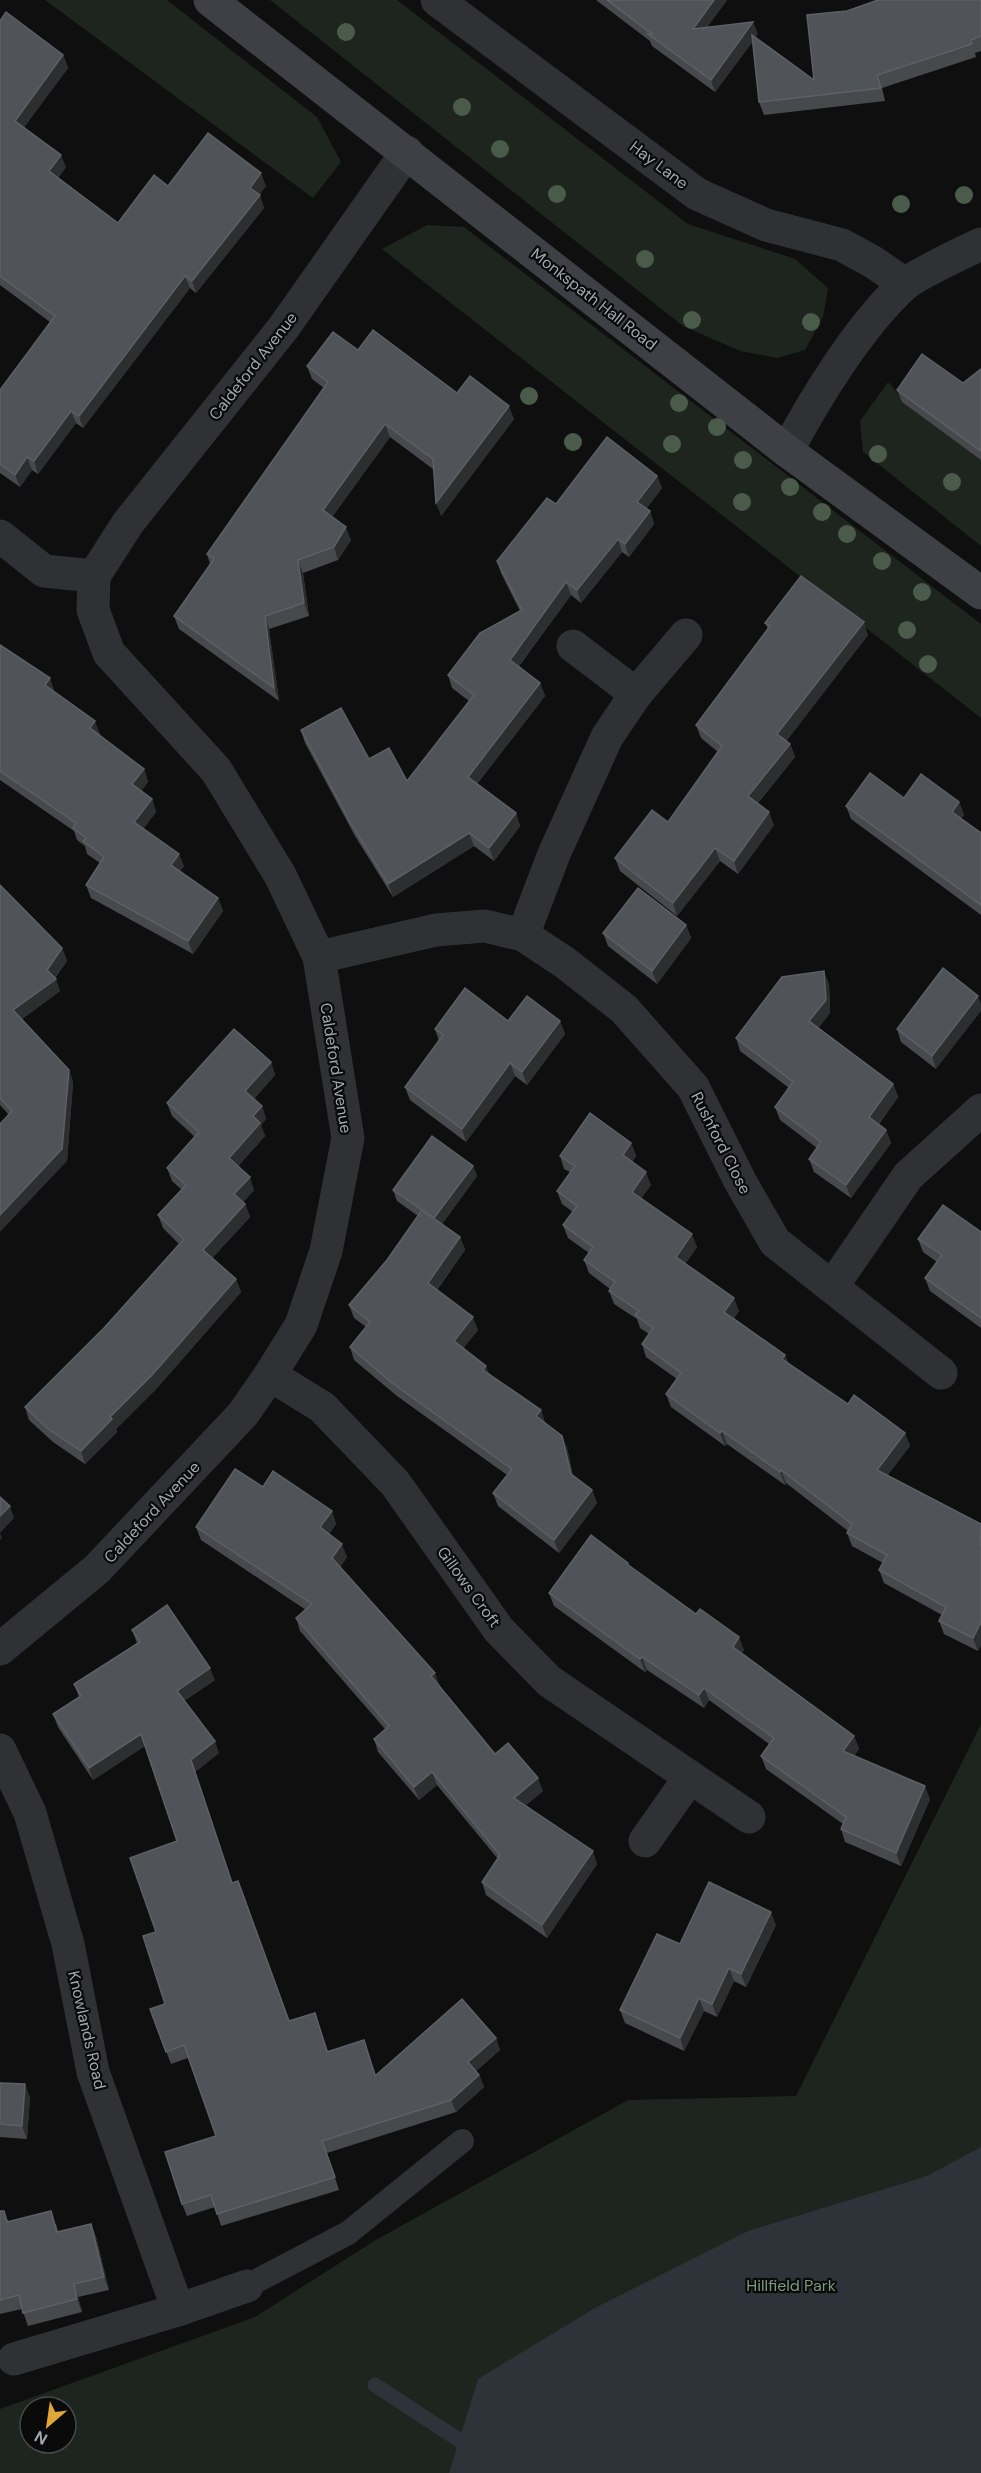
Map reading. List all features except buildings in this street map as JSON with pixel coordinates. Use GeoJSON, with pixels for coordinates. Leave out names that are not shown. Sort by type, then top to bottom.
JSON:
{"type":"FeatureCollection","features":[{"type":"Feature","properties":{"kind":"street","name":"Monkspath Hall Road"},"geometry":{"type":"LineString","coordinates":[[210,0],[787,451],[981,593]]}},
{"type":"Feature","properties":{"kind":"street","name":"Hay Lane"},"geometry":{"type":"LineString","coordinates":[[437,0],[697,194],[766,225],[842,246],[873,262],[905,284]]}},
{"type":"Feature","properties":{"kind":"street","name":"Caldeford Avenue"},"geometry":{"type":"LineString","coordinates":[[0,1649],[97,1569],[243,1414],[270,1376],[301,1325],[326,1251],[348,1138],[319,957],[280,874],[216,770],[109,653],[93,610],[94,576],[128,523],[284,327],[407,152]]}},
{"type":"Feature","properties":{"kind":"street"},"geometry":{"type":"LineString","coordinates":[[787,451],[807,414],[862,332],[905,284],[981,244]]}},
{"type":"Feature","properties":{"kind":"street"},"geometry":{"type":"LineString","coordinates":[[0,536],[44,571],[94,576]]}},
{"type":"Feature","properties":{"kind":"street"},"geometry":{"type":"LineString","coordinates":[[523,935],[554,854],[607,737],[636,694],[686,635]]}},
{"type":"Feature","properties":{"kind":"street"},"geometry":{"type":"LineString","coordinates":[[573,646],[636,694]]}},
{"type":"Feature","properties":{"kind":"street","name":"Rushford Close"},"geometry":{"type":"LineString","coordinates":[[319,957],[436,930],[485,926],[523,935],[564,962],[616,1002],[693,1087],[740,1181],[775,1242],[941,1373]]}},
{"type":"Feature","properties":{"kind":"street"},"geometry":{"type":"LineString","coordinates":[[832,1287],[908,1176],[981,1110]]}},
{"type":"Feature","properties":{"kind":"street","name":"Gillows Croft"},"geometry":{"type":"LineString","coordinates":[[270,1376],[322,1407],[395,1483],[499,1630],[549,1681],[749,1817]]}},
{"type":"Feature","properties":{"kind":"street","name":"Knowlands Road"},"geometry":{"type":"LineString","coordinates":[[0,1750],[30,1813],[68,1944],[93,2072],[178,2310]]}},
{"type":"Feature","properties":{"kind":"street"},"geometry":{"type":"LineString","coordinates":[[645,1841],[690,1777]]}},
{"type":"Feature","properties":{"kind":"street"},"geometry":{"type":"LineString","coordinates":[[14,2359],[178,2310],[247,2286]]}},
{"type":"Feature","properties":{"kind":"lane"},"geometry":{"type":"LineString","coordinates":[[247,2286],[348,2233],[462,2141]]}},
{"type":"Feature","properties":{"kind":"green space"},"geometry":{"type":"Polygon","coordinates":[[[45,0],[167,0],[317,117],[341,162],[313,198],[45,0]]]}},
{"type":"Feature","properties":{"kind":"green space"},"geometry":{"type":"Polygon","coordinates":[[[270,0],[397,0],[688,224],[795,259],[828,288],[823,317],[805,350],[777,358],[740,351],[683,326],[270,0]]]}},
{"type":"Feature","properties":{"kind":"green space"},"geometry":{"type":"Polygon","coordinates":[[[427,225],[464,227],[981,624],[981,718],[382,249],[427,225]]]}},
{"type":"Feature","properties":{"kind":"green space"},"geometry":{"type":"Polygon","coordinates":[[[888,382],[909,407],[981,459],[981,546],[863,452],[860,421],[888,382]]]}},
{"type":"Feature","properties":{"kind":"green space","name":"Hillfield Park"},"geometry":{"type":"Polygon","coordinates":[[[981,1724],[981,2473],[0,2473],[0,2409],[18,2403],[18,2455],[78,2455],[78,2395],[39,2395],[255,2317],[374,2241],[628,2100],[796,2096],[981,1724]]]}},
{"type":"Feature","properties":{"kind":"shaded area"},"geometry":{"type":"Polygon","coordinates":[[[981,2147],[981,2473],[449,2473],[478,2379],[593,2309],[748,2231],[927,2176],[981,2147]]]}},
{"type":"Feature","properties":{"kind":"waterway"},"geometry":{"type":"LineString","coordinates":[[375,2385],[459,2440]]}}]}
